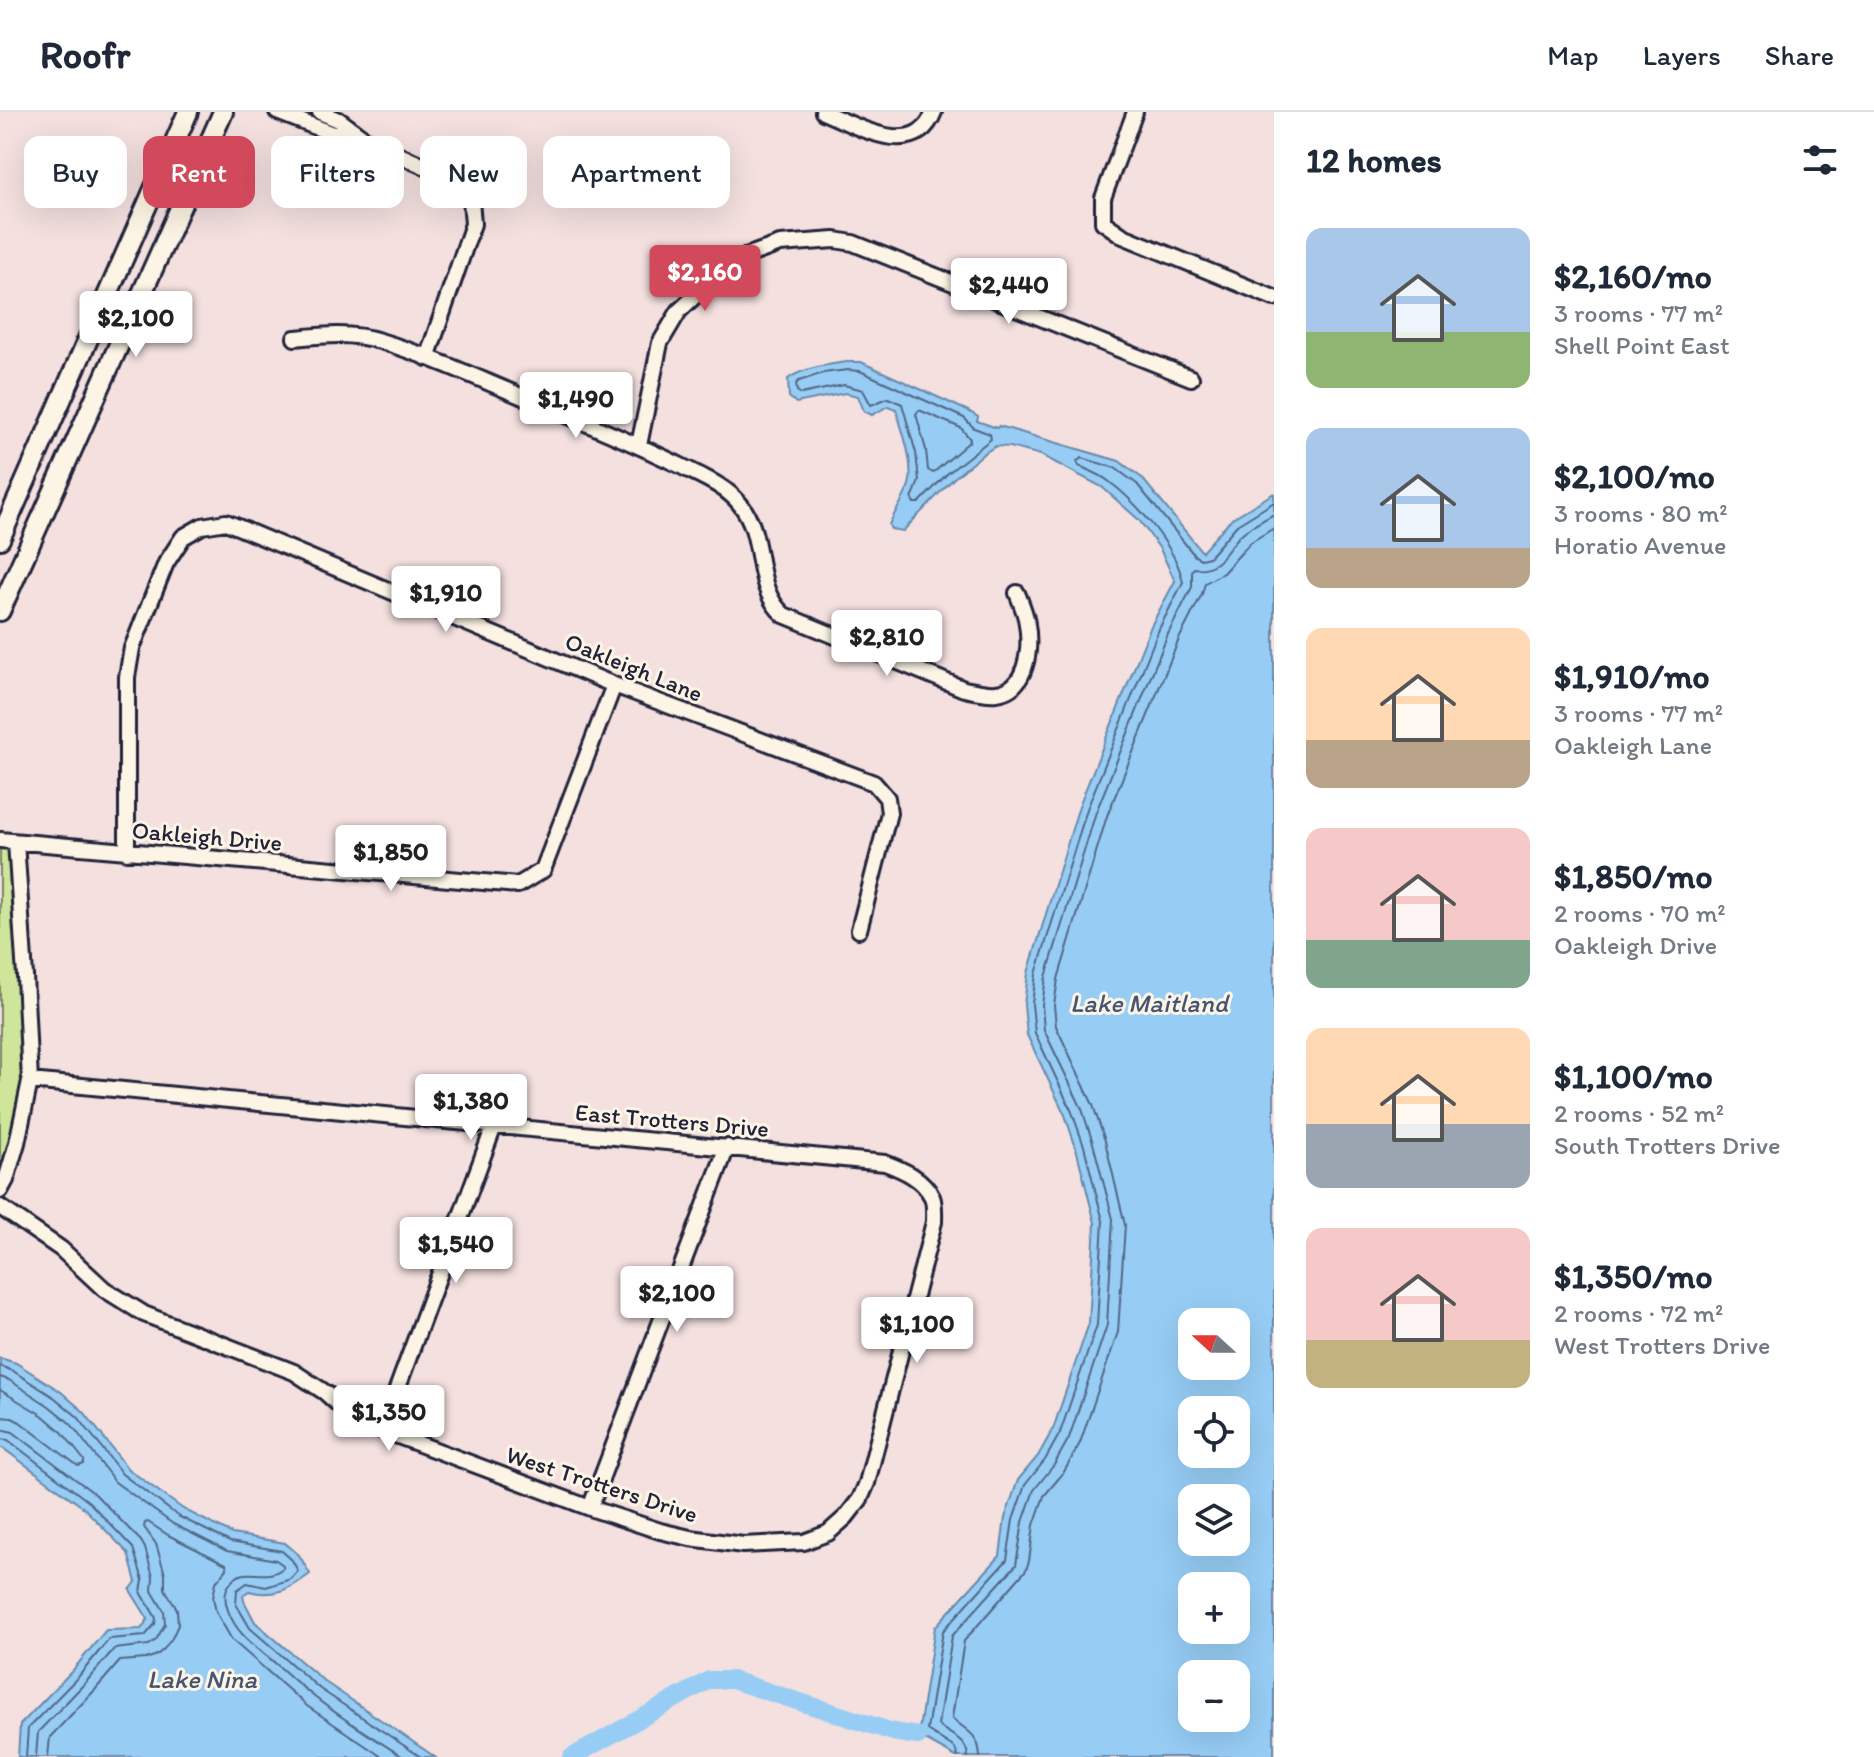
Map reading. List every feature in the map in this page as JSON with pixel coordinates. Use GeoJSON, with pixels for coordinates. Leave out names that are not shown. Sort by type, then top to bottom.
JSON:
{"type":"FeatureCollection","features":[{"type":"Feature","properties":{"kind":"main road"},"geometry":{"type":"LineString","coordinates":[[0,539],[188,112]]}},
{"type":"Feature","properties":{"kind":"main road"},"geometry":{"type":"LineString","coordinates":[[0,611],[5,586],[223,112]]}},
{"type":"Feature","properties":{"kind":"street"},"geometry":{"type":"LineString","coordinates":[[277,112],[345,136]]}},
{"type":"Feature","properties":{"kind":"street"},"geometry":{"type":"LineString","coordinates":[[320,112],[339,120],[361,136]]}},
{"type":"Feature","properties":{"kind":"street"},"geometry":{"type":"LineString","coordinates":[[823,112],[884,137],[913,136],[930,123],[934,112]]}},
{"type":"Feature","properties":{"kind":"street"},"geometry":{"type":"LineString","coordinates":[[1135,112],[1103,198],[1103,222],[1123,236],[1274,298]]}},
{"type":"Feature","properties":{"kind":"street"},"geometry":{"type":"LineString","coordinates":[[404,157],[453,179],[471,200],[473,224],[427,358]]}},
{"type":"Feature","properties":{"kind":"street"},"geometry":{"type":"LineString","coordinates":[[639,445],[660,343],[679,311],[710,282],[746,256],[780,244],[835,240],[853,243],[1191,378]]}},
{"type":"Feature","properties":{"kind":"street"},"geometry":{"type":"LineString","coordinates":[[295,338],[335,333],[378,340],[639,445],[718,484],[741,505],[754,530],[766,591],[784,615],[964,689],[1000,693],[1011,688],[1023,673],[1029,647],[1027,623],[1017,593]]}},
{"type":"Feature","properties":{"kind":"street","name":"Oakleigh Lane"},"geometry":{"type":"LineString","coordinates":[[127,852],[127,677],[132,648],[166,563],[183,537],[202,526],[226,522],[614,685],[874,783],[887,798],[889,813],[859,930]]}},
{"type":"Feature","properties":{"kind":"street","name":"Oakleigh Drive"},"geometry":{"type":"LineString","coordinates":[[0,840],[518,885],[543,870],[614,685]]}},
{"type":"Feature","properties":{"kind":"street"},"geometry":{"type":"LineString","coordinates":[[0,1191],[17,1143],[30,1081],[16,842]]}},
{"type":"Feature","properties":{"kind":"street","name":"East Trotters Drive"},"geometry":{"type":"LineString","coordinates":[[30,1081],[885,1163],[907,1171],[932,1198],[934,1222],[867,1483],[860,1499],[846,1517],[828,1533]]}},
{"type":"Feature","properties":{"kind":"street"},"geometry":{"type":"LineString","coordinates":[[382,1430],[494,1126]]}},
{"type":"Feature","properties":{"kind":"street"},"geometry":{"type":"LineString","coordinates":[[590,1508],[727,1147]]}},
{"type":"Feature","properties":{"kind":"street","name":"West Trotters Drive"},"geometry":{"type":"LineString","coordinates":[[0,1207],[61,1249],[104,1289],[144,1314],[294,1372],[326,1393],[348,1413],[382,1430],[590,1508],[690,1538],[743,1545],[804,1542],[828,1533]]}},
{"type":"Feature","properties":{"kind":"green space"},"geometry":{"type":"Polygon","coordinates":[[[0,837],[16,842],[30,1059],[0,1191],[0,837]]]}},
{"type":"Feature","properties":{"kind":"water","name":"Lake Maitland"},"geometry":{"type":"Polygon","coordinates":[[[861,362],[968,411],[978,417],[977,421],[1119,461],[1142,478],[1202,552],[1231,519],[1274,493],[1274,1757],[956,1757],[918,1736],[935,1627],[1000,1556],[1005,1518],[1018,1480],[1038,1456],[1053,1429],[1089,1323],[1095,1223],[1065,1115],[1027,1035],[1024,1005],[1028,973],[1079,806],[1151,626],[1175,581],[1160,549],[1139,520],[1102,487],[1041,455],[1010,447],[996,446],[983,454],[953,479],[903,531],[891,529],[889,525],[907,490],[910,477],[907,447],[896,409],[888,406],[872,415],[864,411],[858,396],[845,393],[796,403],[789,397],[788,379],[825,365],[861,362]]]}},
{"type":"Feature","properties":{"kind":"water","name":"Lake Nina"},"geometry":{"type":"Polygon","coordinates":[[[0,1358],[16,1363],[60,1391],[84,1412],[128,1469],[183,1509],[232,1534],[285,1543],[299,1555],[310,1574],[303,1579],[281,1591],[249,1591],[243,1595],[255,1622],[325,1682],[435,1757],[18,1757],[20,1725],[106,1630],[141,1629],[148,1619],[130,1590],[136,1582],[128,1553],[84,1508],[0,1446],[0,1358]]]}},
{"type":"Feature","properties":{"kind":"waterway"},"geometry":{"type":"LineString","coordinates":[[572,1757],[709,1680],[732,1680],[893,1732],[918,1736]]}}]}
